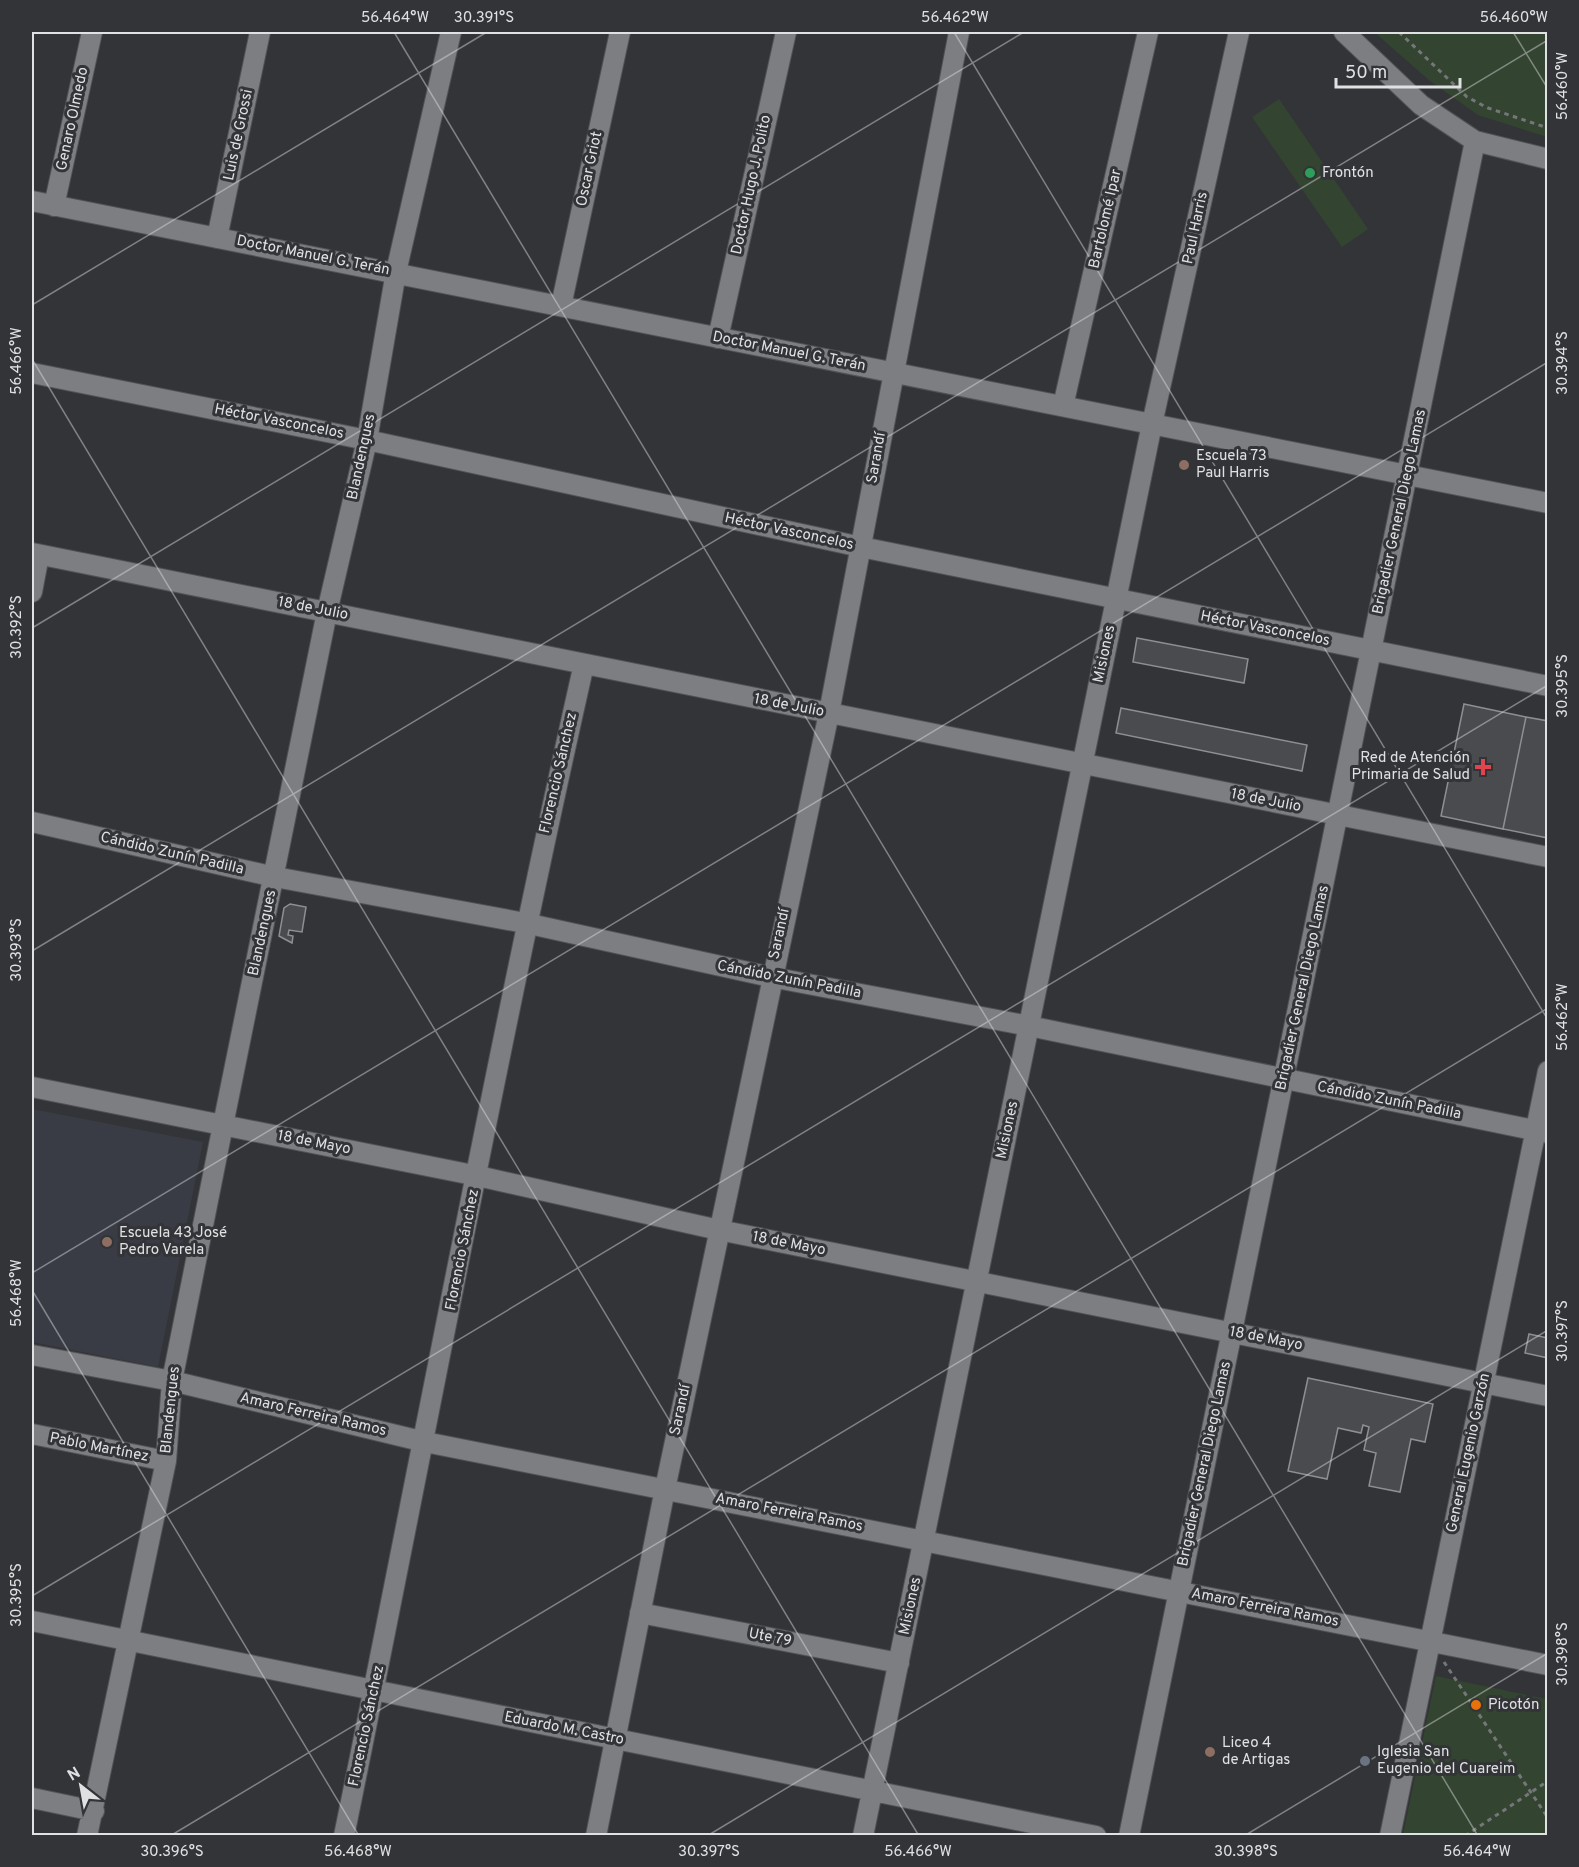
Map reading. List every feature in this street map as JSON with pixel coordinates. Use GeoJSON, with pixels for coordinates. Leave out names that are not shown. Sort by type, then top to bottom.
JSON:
{"type":"FeatureCollection","features":[{"type":"Feature","properties":{"kind":"street","name":"Genaro Olmedo"},"geometry":{"type":"LineString","coordinates":[[54,206],[92,32]]}},
{"type":"Feature","properties":{"kind":"street","name":"Luis de Grossi"},"geometry":{"type":"LineString","coordinates":[[217,238],[260,32]]}},
{"type":"Feature","properties":{"kind":"street","name":"Blandengues"},"geometry":{"type":"LineString","coordinates":[[87,1836],[130,1642],[166,1461],[172,1382],[223,1125],[327,612],[367,440],[396,272],[451,32]]}},
{"type":"Feature","properties":{"kind":"street","name":"Oscar Griot"},"geometry":{"type":"LineString","coordinates":[[561,306],[620,32]]}},
{"type":"Feature","properties":{"kind":"street","name":"Doctor Hugo J. Polito"},"geometry":{"type":"LineString","coordinates":[[718,338],[786,32]]}},
{"type":"Feature","properties":{"kind":"street","name":"Sarandí"},"geometry":{"type":"LineString","coordinates":[[596,1836],[664,1489],[771,977],[829,713],[892,372],[959,32]]}},
{"type":"Feature","properties":{"kind":"street","name":"Bartolomé Ipar"},"geometry":{"type":"LineString","coordinates":[[1063,406],[1148,32]]}},
{"type":"Feature","properties":{"kind":"street","name":"Paul Harris"},"geometry":{"type":"LineString","coordinates":[[1152,424],[1239,32]]}},
{"type":"Feature","properties":{"kind":"street"},"geometry":{"type":"LineString","coordinates":[[1344,32],[1421,105],[1475,141],[1548,159]]}},
{"type":"Feature","properties":{"kind":"street","name":"Brigadier General Diego Lamas"},"geometry":{"type":"LineString","coordinates":[[1129,1836],[1475,141]]}},
{"type":"Feature","properties":{"kind":"street","name":"Doctor Manuel G. Terán"},"geometry":{"type":"LineString","coordinates":[[32,201],[1548,503]]}},
{"type":"Feature","properties":{"kind":"street","name":"Héctor Vasconcelos"},"geometry":{"type":"LineString","coordinates":[[32,373],[367,440],[861,547],[1548,686]]}},
{"type":"Feature","properties":{"kind":"street","name":"Misiones"},"geometry":{"type":"LineString","coordinates":[[863,1836],[1152,424]]}},
{"type":"Feature","properties":{"kind":"street"},"geometry":{"type":"LineString","coordinates":[[32,592],[35,554]]}},
{"type":"Feature","properties":{"kind":"street","name":"18 de Julio"},"geometry":{"type":"LineString","coordinates":[[35,554],[1548,857]]}},
{"type":"Feature","properties":{"kind":"street","name":"Florencio Sánchez"},"geometry":{"type":"LineString","coordinates":[[344,1836],[478,1176],[525,923],[584,664]]}},
{"type":"Feature","properties":{"kind":"street","name":"Cándido Zunín Padilla"},"geometry":{"type":"LineString","coordinates":[[32,822],[275,877],[525,923],[771,977],[1029,1026],[1541,1132]]}},
{"type":"Feature","properties":{"kind":"street","name":"General Eugenio Garzón"},"geometry":{"type":"LineString","coordinates":[[1390,1836],[1484,1383],[1541,1132],[1548,1071]]}},
{"type":"Feature","properties":{"kind":"street","name":"18 de Mayo"},"geometry":{"type":"LineString","coordinates":[[32,1087],[478,1176],[719,1230],[1548,1396]]}},
{"type":"Feature","properties":{"kind":"street","name":"Amaro Ferreira Ramos"},"geometry":{"type":"LineString","coordinates":[[32,1355],[172,1382],[425,1442],[1548,1665]]}},
{"type":"Feature","properties":{"kind":"street","name":"Pablo Martínez"},"geometry":{"type":"LineString","coordinates":[[32,1434],[166,1461]]}},
{"type":"Feature","properties":{"kind":"street","name":"Ute 79"},"geometry":{"type":"LineString","coordinates":[[640,1613],[899,1663]]}},
{"type":"Feature","properties":{"kind":"street","name":"Eduardo M. Castro"},"geometry":{"type":"LineString","coordinates":[[32,1621],[1096,1836]]}},
{"type":"Feature","properties":{"kind":"street"},"geometry":{"type":"LineString","coordinates":[[32,1798],[94,1811]]}},
{"type":"Feature","properties":{"kind":"path"},"geometry":{"type":"LineString","coordinates":[[1399,32],[1467,97],[1488,108],[1548,128]]}},
{"type":"Feature","properties":{"kind":"path"},"geometry":{"type":"LineString","coordinates":[[1430,1641],[1548,1818]]}},
{"type":"Feature","properties":{"kind":"path"},"geometry":{"type":"LineString","coordinates":[[1465,1836],[1548,1781]]}},
{"type":"Feature","properties":{"kind":"shaded area","name":"Escuela 43 José Pedro Varela"},"geometry":{"type":"Polygon","coordinates":[[[32,1109],[203,1142],[158,1367],[32,1342],[32,1109]]]}},
{"type":"Feature","properties":{"kind":"green space"},"geometry":{"type":"Polygon","coordinates":[[[1374,32],[1547,32],[1547,137],[1478,115],[1430,81],[1374,32]]]}},
{"type":"Feature","properties":{"kind":"green space","name":"Frontón"},"geometry":{"type":"Polygon","coordinates":[[[1279,99],[1368,229],[1342,247],[1252,117],[1279,99]]]}},
{"type":"Feature","properties":{"kind":"green space"},"geometry":{"type":"Polygon","coordinates":[[[1436,1676],[1547,1699],[1547,1835],[1403,1835],[1436,1676]]]}},
{"type":"Feature","properties":{"kind":"building"},"geometry":{"type":"Polygon","coordinates":[[[1137,638],[1248,659],[1244,683],[1133,662],[1137,638]]]}},
{"type":"Feature","properties":{"kind":"building","name":"Red de Atención Primaria de Salud"},"geometry":{"type":"Polygon","coordinates":[[[1464,704],[1526,717],[1503,829],[1441,816],[1464,704]]]}},
{"type":"Feature","properties":{"kind":"building"},"geometry":{"type":"Polygon","coordinates":[[[1121,708],[1307,745],[1302,771],[1116,733],[1121,708]]]}},
{"type":"Feature","properties":{"kind":"building"},"geometry":{"type":"Polygon","coordinates":[[[1526,717],[1548,721],[1548,838],[1503,829],[1526,717]]]}},
{"type":"Feature","properties":{"kind":"building"},"geometry":{"type":"Polygon","coordinates":[[[290,904],[306,907],[302,932],[289,930],[288,935],[293,936],[292,943],[279,936],[284,908],[290,904]]]}},
{"type":"Feature","properties":{"kind":"building"},"geometry":{"type":"Polygon","coordinates":[[[1529,1334],[1548,1338],[1548,1358],[1525,1353],[1529,1334]]]}},
{"type":"Feature","properties":{"kind":"building"},"geometry":{"type":"Polygon","coordinates":[[[1308,1378],[1433,1404],[1425,1442],[1411,1439],[1400,1492],[1369,1486],[1376,1453],[1364,1450],[1369,1427],[1363,1425],[1361,1433],[1338,1428],[1327,1479],[1288,1471],[1308,1378]]]}},
{"type":"Feature","properties":{"kind":"place","name":"Frontón"},"geometry":{"type":"Point","coordinates":[1310,173]}},
{"type":"Feature","properties":{"kind":"place","name":"Escuela 73 Paul Harris"},"geometry":{"type":"Point","coordinates":[1184,465]}},
{"type":"Feature","properties":{"kind":"place","name":"Red de Atención Primaria de Salud"},"geometry":{"type":"Point","coordinates":[1483,767]}},
{"type":"Feature","properties":{"kind":"place","name":"Escuela 43 José Pedro Varela"},"geometry":{"type":"Point","coordinates":[107,1242]}},
{"type":"Feature","properties":{"kind":"place","name":"Picotón"},"geometry":{"type":"Point","coordinates":[1476,1705]}},
{"type":"Feature","properties":{"kind":"place","name":"Liceo 4 de Artigas"},"geometry":{"type":"Point","coordinates":[1210,1752]}},
{"type":"Feature","properties":{"kind":"place","name":"Iglesia San Eugenio del Cuareim"},"geometry":{"type":"Point","coordinates":[1365,1761]}}]}
